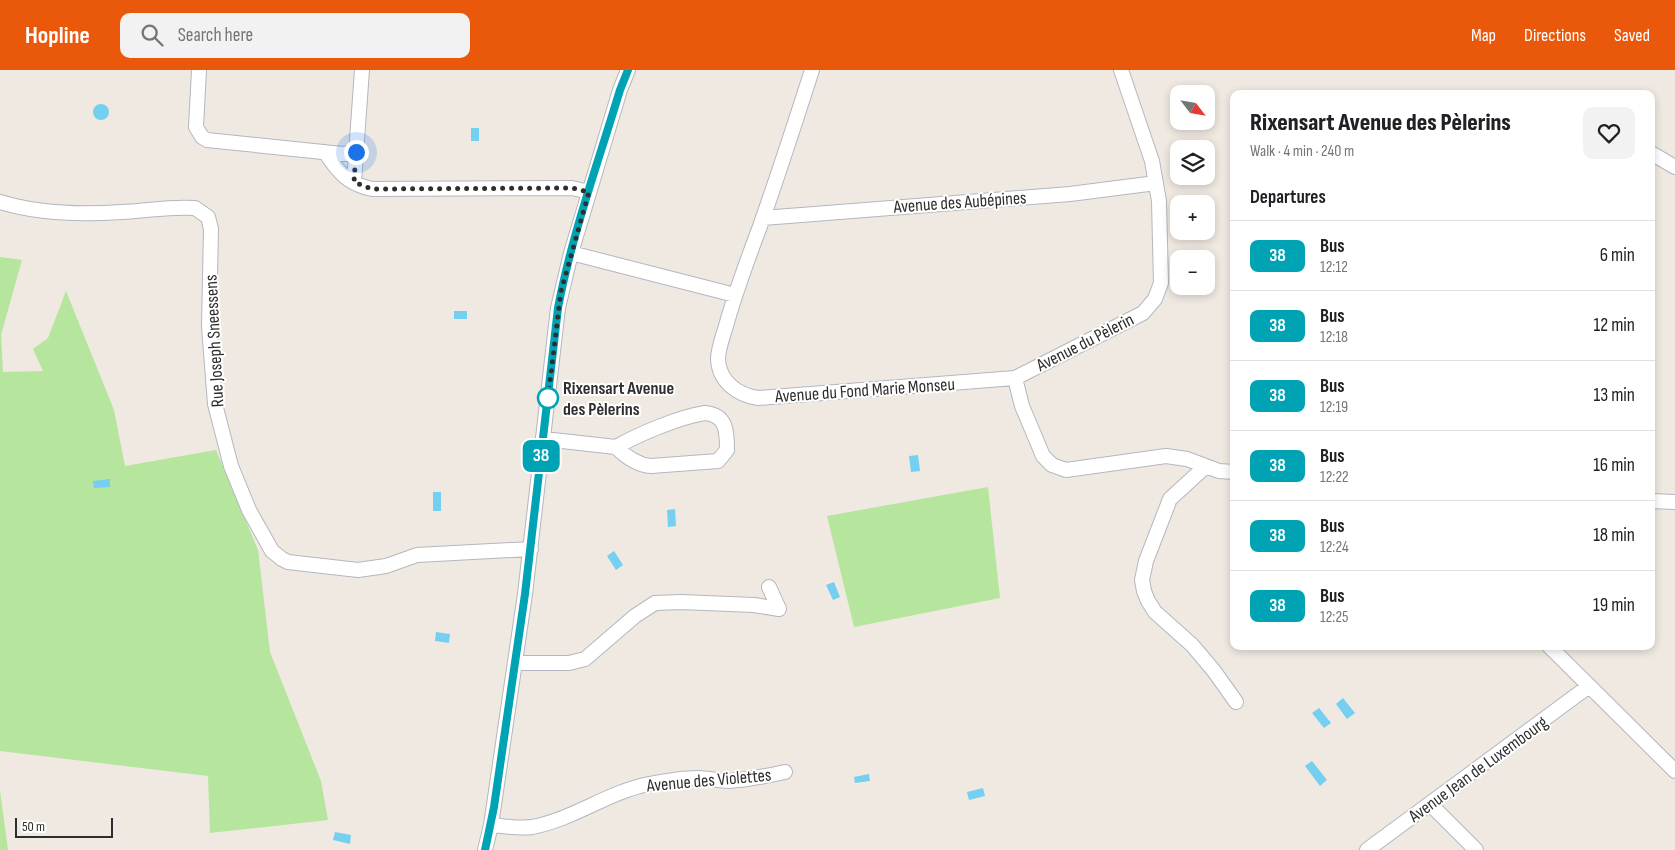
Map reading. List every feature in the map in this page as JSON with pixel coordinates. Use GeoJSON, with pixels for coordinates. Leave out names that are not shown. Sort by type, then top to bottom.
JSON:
{"type":"FeatureCollection","features":[{"type":"Feature","properties":{"kind":"street"},"geometry":{"type":"LineString","coordinates":[[199,70],[196,127],[202,137],[207,140],[342,154],[356,152]]}},
{"type":"Feature","properties":{"kind":"street"},"geometry":{"type":"LineString","coordinates":[[354,182],[362,70]]}},
{"type":"Feature","properties":{"kind":"street"},"geometry":{"type":"LineString","coordinates":[[485,850],[491,825],[516,663],[531,549],[558,308],[571,253],[620,90],[628,70]]}},
{"type":"Feature","properties":{"kind":"street"},"geometry":{"type":"LineString","coordinates":[[571,253],[734,296],[763,218],[812,70]]}},
{"type":"Feature","properties":{"kind":"street","name":"Avenue du Pèlerin"},"geometry":{"type":"LineString","coordinates":[[1015,378],[1143,312],[1155,299],[1161,283],[1159,201],[1152,161],[1122,70]]}},
{"type":"Feature","properties":{"kind":"street"},"geometry":{"type":"LineString","coordinates":[[325,152],[337,171],[354,182],[372,189],[572,188],[589,192]]}},
{"type":"Feature","properties":{"kind":"street"},"geometry":{"type":"LineString","coordinates":[[1655,154],[1675,167]]}},
{"type":"Feature","properties":{"kind":"street","name":"Avenue des Aubépines"},"geometry":{"type":"LineString","coordinates":[[763,218],[1070,194],[1156,183]]}},
{"type":"Feature","properties":{"kind":"street","name":"Rue Joseph Sneessens"},"geometry":{"type":"LineString","coordinates":[[0,202],[30,210],[97,214],[195,208],[208,217],[211,228],[209,327],[211,365],[219,426],[231,466],[249,510],[269,547],[282,559],[305,565],[358,570],[386,566],[417,555],[531,549]]}},
{"type":"Feature","properties":{"kind":"street","name":"Avenue du Fond Marie Monseu"},"geometry":{"type":"LineString","coordinates":[[734,296],[718,358],[720,370],[726,382],[745,396],[758,398],[1015,378]]}},
{"type":"Feature","properties":{"kind":"street"},"geometry":{"type":"LineString","coordinates":[[1015,378],[1022,406],[1043,456],[1052,465],[1066,470],[1166,456],[1187,459],[1219,471],[1230,472]]}},
{"type":"Feature","properties":{"kind":"street"},"geometry":{"type":"LineString","coordinates":[[544,438],[616,448],[640,465],[651,466],[718,462],[727,450],[727,440],[723,421],[718,416],[705,413],[685,418],[616,448]]}},
{"type":"Feature","properties":{"kind":"street"},"geometry":{"type":"LineString","coordinates":[[1206,466],[1170,499],[1146,561],[1142,580],[1148,601],[1155,612],[1192,645],[1214,671],[1236,702]]}},
{"type":"Feature","properties":{"kind":"street"},"geometry":{"type":"LineString","coordinates":[[1655,501],[1675,502]]}},
{"type":"Feature","properties":{"kind":"street"},"geometry":{"type":"LineString","coordinates":[[516,663],[570,663],[585,659],[636,616],[655,603],[690,602],[779,609],[769,587]]}},
{"type":"Feature","properties":{"kind":"street"},"geometry":{"type":"LineString","coordinates":[[1553,650],[1675,771]]}},
{"type":"Feature","properties":{"kind":"street","name":"Avenue Jean de Luxembourg"},"geometry":{"type":"LineString","coordinates":[[1367,850],[1589,686]]}},
{"type":"Feature","properties":{"kind":"street","name":"Avenue des Violettes"},"geometry":{"type":"LineString","coordinates":[[491,825],[514,828],[545,824],[566,818],[631,788],[652,783],[692,778],[727,781],[758,778],[785,772]]}},
{"type":"Feature","properties":{"kind":"street"},"geometry":{"type":"LineString","coordinates":[[1430,804],[1476,850]]}},
{"type":"Feature","properties":{"kind":"green space"},"geometry":{"type":"Polygon","coordinates":[[[0,257],[22,260],[1,335],[3,372],[43,371],[33,349],[48,338],[66,291],[114,410],[125,466],[216,450],[258,550],[270,652],[321,781],[328,820],[210,833],[208,776],[0,751],[0,257]]]}},
{"type":"Feature","properties":{"kind":"green space"},"geometry":{"type":"Polygon","coordinates":[[[988,487],[1000,598],[854,627],[827,516],[988,487]]]}},
{"type":"Feature","properties":{"kind":"green space"},"geometry":{"type":"Polygon","coordinates":[[[0,791],[8,850],[0,850],[0,791]]]}},
{"type":"Feature","properties":{"kind":"water"},"geometry":{"type":"Polygon","coordinates":[[[101,104],[109,112],[101,120],[93,112],[101,104]]]}},
{"type":"Feature","properties":{"kind":"water"},"geometry":{"type":"Polygon","coordinates":[[[471,128],[479,128],[479,141],[471,141],[471,128]]]}},
{"type":"Feature","properties":{"kind":"water"},"geometry":{"type":"Polygon","coordinates":[[[454,311],[467,311],[467,319],[454,319],[454,311]]]}},
{"type":"Feature","properties":{"kind":"water"},"geometry":{"type":"Polygon","coordinates":[[[918,455],[920,471],[911,472],[909,456],[918,455]]]}},
{"type":"Feature","properties":{"kind":"water"},"geometry":{"type":"Polygon","coordinates":[[[110,479],[110,487],[94,488],[93,481],[110,479]]]}},
{"type":"Feature","properties":{"kind":"water"},"geometry":{"type":"Polygon","coordinates":[[[433,492],[441,492],[441,511],[433,511],[433,492]]]}},
{"type":"Feature","properties":{"kind":"water"},"geometry":{"type":"Polygon","coordinates":[[[675,509],[676,526],[668,527],[667,510],[675,509]]]}},
{"type":"Feature","properties":{"kind":"water"},"geometry":{"type":"Polygon","coordinates":[[[614,551],[623,565],[616,570],[607,556],[614,551]]]}},
{"type":"Feature","properties":{"kind":"water"},"geometry":{"type":"Polygon","coordinates":[[[834,582],[840,597],[833,600],[826,585],[834,582]]]}},
{"type":"Feature","properties":{"kind":"water"},"geometry":{"type":"Polygon","coordinates":[[[436,632],[450,634],[449,643],[435,641],[436,632]]]}},
{"type":"Feature","properties":{"kind":"water"},"geometry":{"type":"Polygon","coordinates":[[[1343,698],[1355,713],[1347,719],[1336,704],[1343,698]]]}},
{"type":"Feature","properties":{"kind":"water"},"geometry":{"type":"Polygon","coordinates":[[[1319,708],[1331,723],[1324,728],[1312,713],[1319,708]]]}},
{"type":"Feature","properties":{"kind":"water"},"geometry":{"type":"Polygon","coordinates":[[[1312,761],[1327,780],[1320,786],[1305,766],[1312,761]]]}},
{"type":"Feature","properties":{"kind":"water"},"geometry":{"type":"Polygon","coordinates":[[[869,774],[870,781],[855,783],[854,777],[869,774]]]}},
{"type":"Feature","properties":{"kind":"water"},"geometry":{"type":"Polygon","coordinates":[[[983,788],[985,796],[969,800],[967,792],[983,788]]]}},
{"type":"Feature","properties":{"kind":"water"},"geometry":{"type":"Polygon","coordinates":[[[335,832],[351,835],[350,844],[333,840],[335,832]]]}},
{"type":"Feature","properties":{"kind":"bus line","name":"38"},"geometry":{"type":"LineString","coordinates":[[485,850],[494,807],[516,663],[558,308],[575,238],[620,90],[628,70]]}},
{"type":"Feature","properties":{"kind":"place","name":"Rixensart Avenue des Pèlerins"},"geometry":{"type":"Point","coordinates":[548,398]}},
{"type":"Feature","properties":{"kind":"route"},"geometry":{"type":"LineString","coordinates":[[356,152],[354,182],[372,189],[572,188],[589,192],[561,291],[548,398]]}}]}
